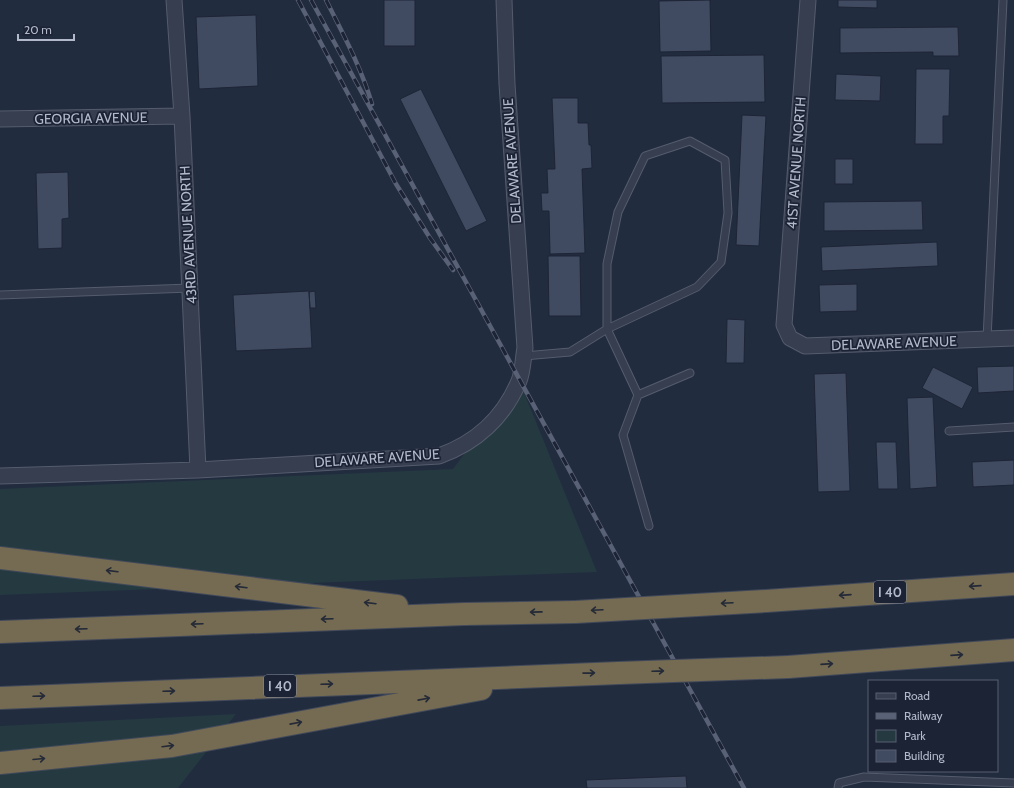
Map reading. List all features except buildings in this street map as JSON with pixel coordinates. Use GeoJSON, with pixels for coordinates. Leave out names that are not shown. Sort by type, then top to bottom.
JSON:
{"type":"FeatureCollection","features":[{"type":"Feature","properties":{"kind":"highway"},"geometry":{"type":"LineString","coordinates":[[0,558],[464,614]]}},
{"type":"Feature","properties":{"kind":"highway","name":"I 40"},"geometry":{"type":"LineString","coordinates":[[0,632],[464,614],[575,612],[1014,584]]}},
{"type":"Feature","properties":{"kind":"highway","name":"I 40"},"geometry":{"type":"LineString","coordinates":[[0,698],[559,674],[788,667],[1014,650]]}},
{"type":"Feature","properties":{"kind":"highway"},"geometry":{"type":"LineString","coordinates":[[0,763],[172,746],[559,674]]}},
{"type":"Feature","properties":{"kind":"street","name":"43RD AVENUE NORTH"},"geometry":{"type":"LineString","coordinates":[[174,0],[182,116],[198,470]]}},
{"type":"Feature","properties":{"kind":"street","name":"DELAWARE AVENUE"},"geometry":{"type":"LineString","coordinates":[[0,476],[198,470],[439,456],[471,441],[496,420],[509,401],[519,380],[524,356],[525,338],[507,84],[504,0]]}},
{"type":"Feature","properties":{"kind":"street","name":"41ST AVENUE NORTH"},"geometry":{"type":"LineString","coordinates":[[784,325],[808,0]]}},
{"type":"Feature","properties":{"kind":"street","name":"GEORGIA AVENUE"},"geometry":{"type":"LineString","coordinates":[[0,119],[182,116]]}},
{"type":"Feature","properties":{"kind":"street","name":"DELAWARE AVENUE"},"geometry":{"type":"LineString","coordinates":[[784,325],[790,338],[805,346],[1014,338]]}},
{"type":"Feature","properties":{"kind":"lane"},"geometry":{"type":"LineString","coordinates":[[987,339],[1003,0]]}},
{"type":"Feature","properties":{"kind":"lane"},"geometry":{"type":"LineString","coordinates":[[524,356],[570,352],[607,328],[697,287],[721,262],[728,213],[725,160],[690,141],[645,156],[618,212],[607,264],[607,328],[638,395],[623,435],[649,526]]}},
{"type":"Feature","properties":{"kind":"lane"},"geometry":{"type":"LineString","coordinates":[[0,295],[190,288]]}},
{"type":"Feature","properties":{"kind":"lane"},"geometry":{"type":"LineString","coordinates":[[638,395],[690,374]]}},
{"type":"Feature","properties":{"kind":"lane"},"geometry":{"type":"LineString","coordinates":[[949,431],[1014,427]]}},
{"type":"Feature","properties":{"kind":"lane"},"geometry":{"type":"LineString","coordinates":[[838,788],[840,783],[864,777],[1014,784]]}},
{"type":"Feature","properties":{"kind":"green space"},"geometry":{"type":"Polygon","coordinates":[[[519,380],[597,572],[0,595],[0,489],[453,469],[519,380]]]}},
{"type":"Feature","properties":{"kind":"green space"},"geometry":{"type":"Polygon","coordinates":[[[236,714],[178,788],[0,788],[0,726],[236,714]]]}},
{"type":"Feature","properties":{"kind":"railway"},"geometry":{"type":"LineString","coordinates":[[298,0],[396,184],[430,238],[453,270]]}},
{"type":"Feature","properties":{"kind":"railway"},"geometry":{"type":"LineString","coordinates":[[311,0],[744,788]]}},
{"type":"Feature","properties":{"kind":"railway"},"geometry":{"type":"LineString","coordinates":[[326,0],[357,64],[372,104]]}}]}
